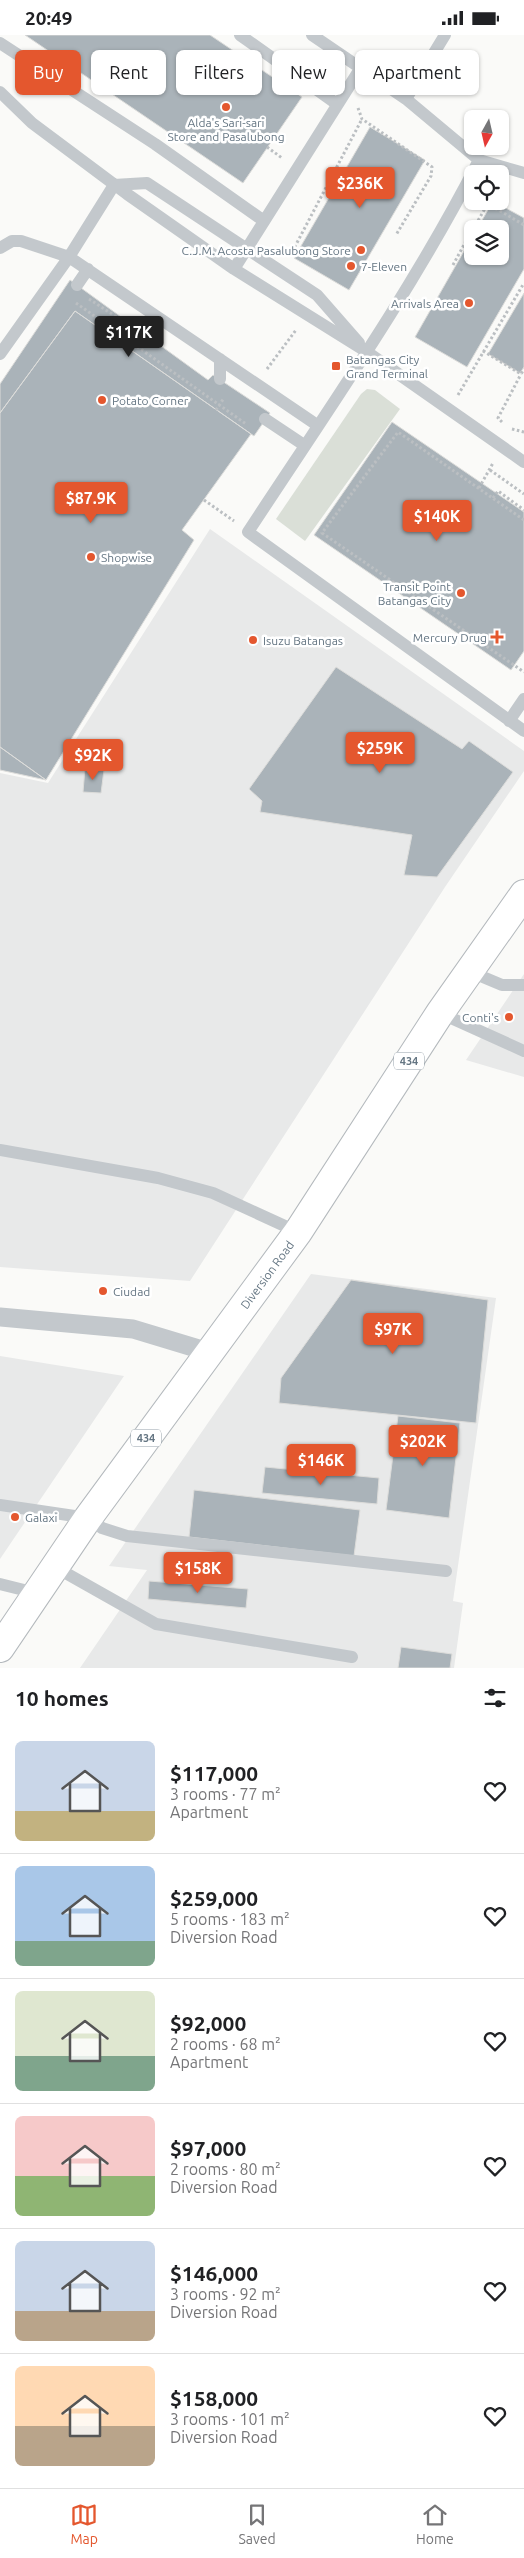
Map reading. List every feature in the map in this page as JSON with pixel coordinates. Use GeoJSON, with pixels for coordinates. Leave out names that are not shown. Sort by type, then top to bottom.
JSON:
{"type":"FeatureCollection","features":[{"type":"Feature","properties":{"kind":"highway","name":"Diversion Road"},"geometry":{"type":"LineString","coordinates":[[0,1648],[88,1518],[298,1231],[440,1013],[522,902]]}},
{"type":"Feature","properties":{"kind":"street"},"geometry":{"type":"LineString","coordinates":[[0,1317],[133,1329],[209,1352]]}},
{"type":"Feature","properties":{"kind":"lane"},"geometry":{"type":"LineString","coordinates":[[240,35],[337,104]]}},
{"type":"Feature","properties":{"kind":"lane"},"geometry":{"type":"LineString","coordinates":[[312,35],[355,65]]}},
{"type":"Feature","properties":{"kind":"lane"},"geometry":{"type":"LineString","coordinates":[[406,99],[444,35]]}},
{"type":"Feature","properties":{"kind":"lane"},"geometry":{"type":"LineString","coordinates":[[0,43],[156,144],[264,221]]}},
{"type":"Feature","properties":{"kind":"lane"},"geometry":{"type":"LineString","coordinates":[[234,269],[355,76]]}},
{"type":"Feature","properties":{"kind":"lane"},"geometry":{"type":"LineString","coordinates":[[0,92],[32,123],[114,185],[234,269],[367,352],[524,462]]}},
{"type":"Feature","properties":{"kind":"lane"},"geometry":{"type":"LineString","coordinates":[[400,95],[479,160],[524,173]]}},
{"type":"Feature","properties":{"kind":"lane"},"geometry":{"type":"LineString","coordinates":[[479,160],[459,198],[367,352],[248,532],[524,731]]}},
{"type":"Feature","properties":{"kind":"lane"},"geometry":{"type":"LineString","coordinates":[[114,185],[147,183],[282,270],[317,295],[367,352]]}},
{"type":"Feature","properties":{"kind":"lane"},"geometry":{"type":"LineString","coordinates":[[0,354],[69,257],[114,185]]}},
{"type":"Feature","properties":{"kind":"lane"},"geometry":{"type":"LineString","coordinates":[[0,248],[12,241],[21,241],[69,257],[317,425]]}},
{"type":"Feature","properties":{"kind":"lane"},"geometry":{"type":"LineString","coordinates":[[79,289],[88,269]]}},
{"type":"Feature","properties":{"kind":"lane"},"geometry":{"type":"LineString","coordinates":[[220,359],[220,379]]}},
{"type":"Feature","properties":{"kind":"lane"},"geometry":{"type":"LineString","coordinates":[[265,419],[304,445]]}},
{"type":"Feature","properties":{"kind":"lane"},"geometry":{"type":"LineString","coordinates":[[509,721],[524,699]]}},
{"type":"Feature","properties":{"kind":"lane"},"geometry":{"type":"LineString","coordinates":[[471,972],[502,985],[524,985]]}},
{"type":"Feature","properties":{"kind":"lane"},"geometry":{"type":"LineString","coordinates":[[440,1013],[524,1051]]}},
{"type":"Feature","properties":{"kind":"lane"},"geometry":{"type":"LineString","coordinates":[[0,1150],[158,1178],[213,1193],[298,1231]]}},
{"type":"Feature","properties":{"kind":"lane"},"geometry":{"type":"LineString","coordinates":[[0,1505],[88,1518],[102,1528],[127,1536],[446,1571]]}},
{"type":"Feature","properties":{"kind":"lane"},"geometry":{"type":"LineString","coordinates":[[54,1567],[156,1624],[352,1657]]}},
{"type":"Feature","properties":{"kind":"lane"},"geometry":{"type":"LineString","coordinates":[[0,1584],[36,1593]]}},
{"type":"Feature","properties":{"kind":"path"},"geometry":{"type":"LineString","coordinates":[[350,84],[362,119],[432,167],[431,176],[396,235]]}},
{"type":"Feature","properties":{"kind":"path"},"geometry":{"type":"LineString","coordinates":[[282,270],[362,119]]}},
{"type":"Feature","properties":{"kind":"path"},"geometry":{"type":"LineString","coordinates":[[478,220],[486,207],[497,209],[524,225]]}},
{"type":"Feature","properties":{"kind":"path"},"geometry":{"type":"LineString","coordinates":[[453,265],[464,245]]}},
{"type":"Feature","properties":{"kind":"path"},"geometry":{"type":"LineString","coordinates":[[450,411],[524,283]]}},
{"type":"Feature","properties":{"kind":"path"},"geometry":{"type":"LineString","coordinates":[[79,289],[124,323],[116,331]]}},
{"type":"Feature","properties":{"kind":"path"},"geometry":{"type":"LineString","coordinates":[[74,302],[250,426]]}},
{"type":"Feature","properties":{"kind":"path"},"geometry":{"type":"LineString","coordinates":[[240,373],[249,360],[266,371],[306,315]]}},
{"type":"Feature","properties":{"kind":"path"},"geometry":{"type":"LineString","coordinates":[[501,321],[506,323]]}},
{"type":"Feature","properties":{"kind":"path"},"geometry":{"type":"LineString","coordinates":[[121,343],[134,327]]}},
{"type":"Feature","properties":{"kind":"path"},"geometry":{"type":"LineString","coordinates":[[483,351],[521,374]]}},
{"type":"Feature","properties":{"kind":"path"},"geometry":{"type":"LineString","coordinates":[[524,369],[498,417],[507,428],[524,432]]}},
{"type":"Feature","properties":{"kind":"path"},"geometry":{"type":"LineString","coordinates":[[216,409],[219,404]]}},
{"type":"Feature","properties":{"kind":"path"},"geometry":{"type":"LineString","coordinates":[[524,520],[398,432],[322,533],[524,671]]}},
{"type":"Feature","properties":{"kind":"path"},"geometry":{"type":"LineString","coordinates":[[490,470],[524,494]]}},
{"type":"Feature","properties":{"kind":"path"},"geometry":{"type":"LineString","coordinates":[[479,488],[482,483]]}},
{"type":"Feature","properties":{"kind":"path"},"geometry":{"type":"LineString","coordinates":[[493,498],[498,491],[524,510]]}},
{"type":"Feature","properties":{"kind":"path"},"geometry":{"type":"LineString","coordinates":[[204,500],[248,532]]}},
{"type":"Feature","properties":{"kind":"shaded area"},"geometry":{"type":"Polygon","coordinates":[[[367,389],[375,390],[400,409],[305,541],[276,519],[361,394],[367,389]]]}},
{"type":"Feature","properties":{"kind":"shaded area"},"geometry":{"type":"Polygon","coordinates":[[[210,529],[524,751],[524,771],[445,887],[190,1281],[0,1267],[0,773],[48,783],[210,529]]]}},
{"type":"Feature","properties":{"kind":"shaded area","name":"Conti's"},"geometry":{"type":"Polygon","coordinates":[[[524,974],[524,1077],[466,1060],[524,974]]]}},
{"type":"Feature","properties":{"kind":"shaded area"},"geometry":{"type":"Polygon","coordinates":[[[311,1274],[496,1298],[453,1601],[463,1603],[454,1668],[80,1668],[147,1570],[109,1566],[311,1274]]]}},
{"type":"Feature","properties":{"kind":"shaded area"},"geometry":{"type":"Polygon","coordinates":[[[0,1356],[124,1376],[0,1559],[0,1356]]]}},
{"type":"Feature","properties":{"kind":"building"},"geometry":{"type":"Polygon","coordinates":[[[25,35],[210,35],[232,50],[176,50],[176,95],[262,95],[262,70],[272,77],[272,95],[299,95],[302,97],[243,183],[113,95],[166,95],[166,50],[91,50],[91,80],[81,73],[81,50],[47,50],[25,35]]]}},
{"type":"Feature","properties":{"kind":"building"},"geometry":{"type":"Polygon","coordinates":[[[370,127],[425,160],[349,290],[294,258],[370,127]]]}},
{"type":"Feature","properties":{"kind":"building","name":"Arrivals Area"},"geometry":{"type":"Polygon","coordinates":[[[488,210],[509,210],[524,218],[524,269],[467,367],[415,337],[464,251],[464,265],[509,265],[509,220],[482,220],[488,210]]]}},
{"type":"Feature","properties":{"kind":"building"},"geometry":{"type":"Polygon","coordinates":[[[70,280],[208,380],[213,375],[270,413],[254,436],[75,311],[0,413],[0,384],[70,280]]]}},
{"type":"Feature","properties":{"kind":"building"},"geometry":{"type":"Polygon","coordinates":[[[524,293],[524,367],[520,373],[488,354],[524,293]]]}},
{"type":"Feature","properties":{"kind":"building","name":"Shopwise"},"geometry":{"type":"Polygon","coordinates":[[[75,311],[251,434],[182,530],[194,540],[46,780],[0,747],[0,413],[75,311]]]}},
{"type":"Feature","properties":{"kind":"building","name":"Transit Point Batangas City"},"geometry":{"type":"Polygon","coordinates":[[[392,422],[524,512],[524,651],[511,670],[314,535],[392,422]]]}},
{"type":"Feature","properties":{"kind":"building"},"geometry":{"type":"Polygon","coordinates":[[[336,667],[462,749],[469,741],[513,772],[437,877],[404,875],[412,835],[260,812],[262,801],[249,789],[336,667]]]}},
{"type":"Feature","properties":{"kind":"building"},"geometry":{"type":"Polygon","coordinates":[[[0,747],[46,780],[0,770],[0,747]]]}},
{"type":"Feature","properties":{"kind":"building"},"geometry":{"type":"Polygon","coordinates":[[[85,768],[104,770],[101,793],[83,792],[85,768]]]}},
{"type":"Feature","properties":{"kind":"building"},"geometry":{"type":"Polygon","coordinates":[[[351,1280],[488,1300],[476,1423],[279,1403],[281,1378],[351,1280]]]}},
{"type":"Feature","properties":{"kind":"building"},"geometry":{"type":"Polygon","coordinates":[[[398,1416],[460,1423],[449,1518],[386,1510],[398,1416]]]}},
{"type":"Feature","properties":{"kind":"building"},"geometry":{"type":"Polygon","coordinates":[[[265,1467],[379,1478],[377,1504],[262,1493],[265,1467]]]}},
{"type":"Feature","properties":{"kind":"building"},"geometry":{"type":"Polygon","coordinates":[[[194,1490],[360,1510],[354,1556],[189,1537],[194,1490]]]}},
{"type":"Feature","properties":{"kind":"building"},"geometry":{"type":"Polygon","coordinates":[[[149,1581],[248,1589],[246,1608],[148,1599],[149,1581]]]}},
{"type":"Feature","properties":{"kind":"building"},"geometry":{"type":"Polygon","coordinates":[[[401,1647],[452,1654],[450,1668],[398,1668],[401,1647]]]}},
{"type":"Feature","properties":{"kind":"place","name":"Alda's Sari-sari Store and Pasalubong"},"geometry":{"type":"Point","coordinates":[226,107]}},
{"type":"Feature","properties":{"kind":"place","name":"C.J.M. Acosta Pasalubong Store"},"geometry":{"type":"Point","coordinates":[361,250]}},
{"type":"Feature","properties":{"kind":"place","name":"7-Eleven"},"geometry":{"type":"Point","coordinates":[351,266]}},
{"type":"Feature","properties":{"kind":"place","name":"Arrivals Area"},"geometry":{"type":"Point","coordinates":[469,303]}},
{"type":"Feature","properties":{"kind":"place","name":"Batangas City Grand Terminal"},"geometry":{"type":"Point","coordinates":[336,366]}},
{"type":"Feature","properties":{"kind":"place","name":"Potato Corner"},"geometry":{"type":"Point","coordinates":[102,400]}},
{"type":"Feature","properties":{"kind":"place","name":"Shopwise"},"geometry":{"type":"Point","coordinates":[91,557]}},
{"type":"Feature","properties":{"kind":"place","name":"Transit Point Batangas City"},"geometry":{"type":"Point","coordinates":[461,593]}},
{"type":"Feature","properties":{"kind":"place","name":"Mercury Drug"},"geometry":{"type":"Point","coordinates":[497,637]}},
{"type":"Feature","properties":{"kind":"place","name":"Isuzu Batangas"},"geometry":{"type":"Point","coordinates":[253,640]}},
{"type":"Feature","properties":{"kind":"place","name":"Conti's"},"geometry":{"type":"Point","coordinates":[509,1017]}},
{"type":"Feature","properties":{"kind":"place","name":"Ciudad"},"geometry":{"type":"Point","coordinates":[103,1291]}},
{"type":"Feature","properties":{"kind":"place","name":"Galaxi"},"geometry":{"type":"Point","coordinates":[15,1517]}}]}
